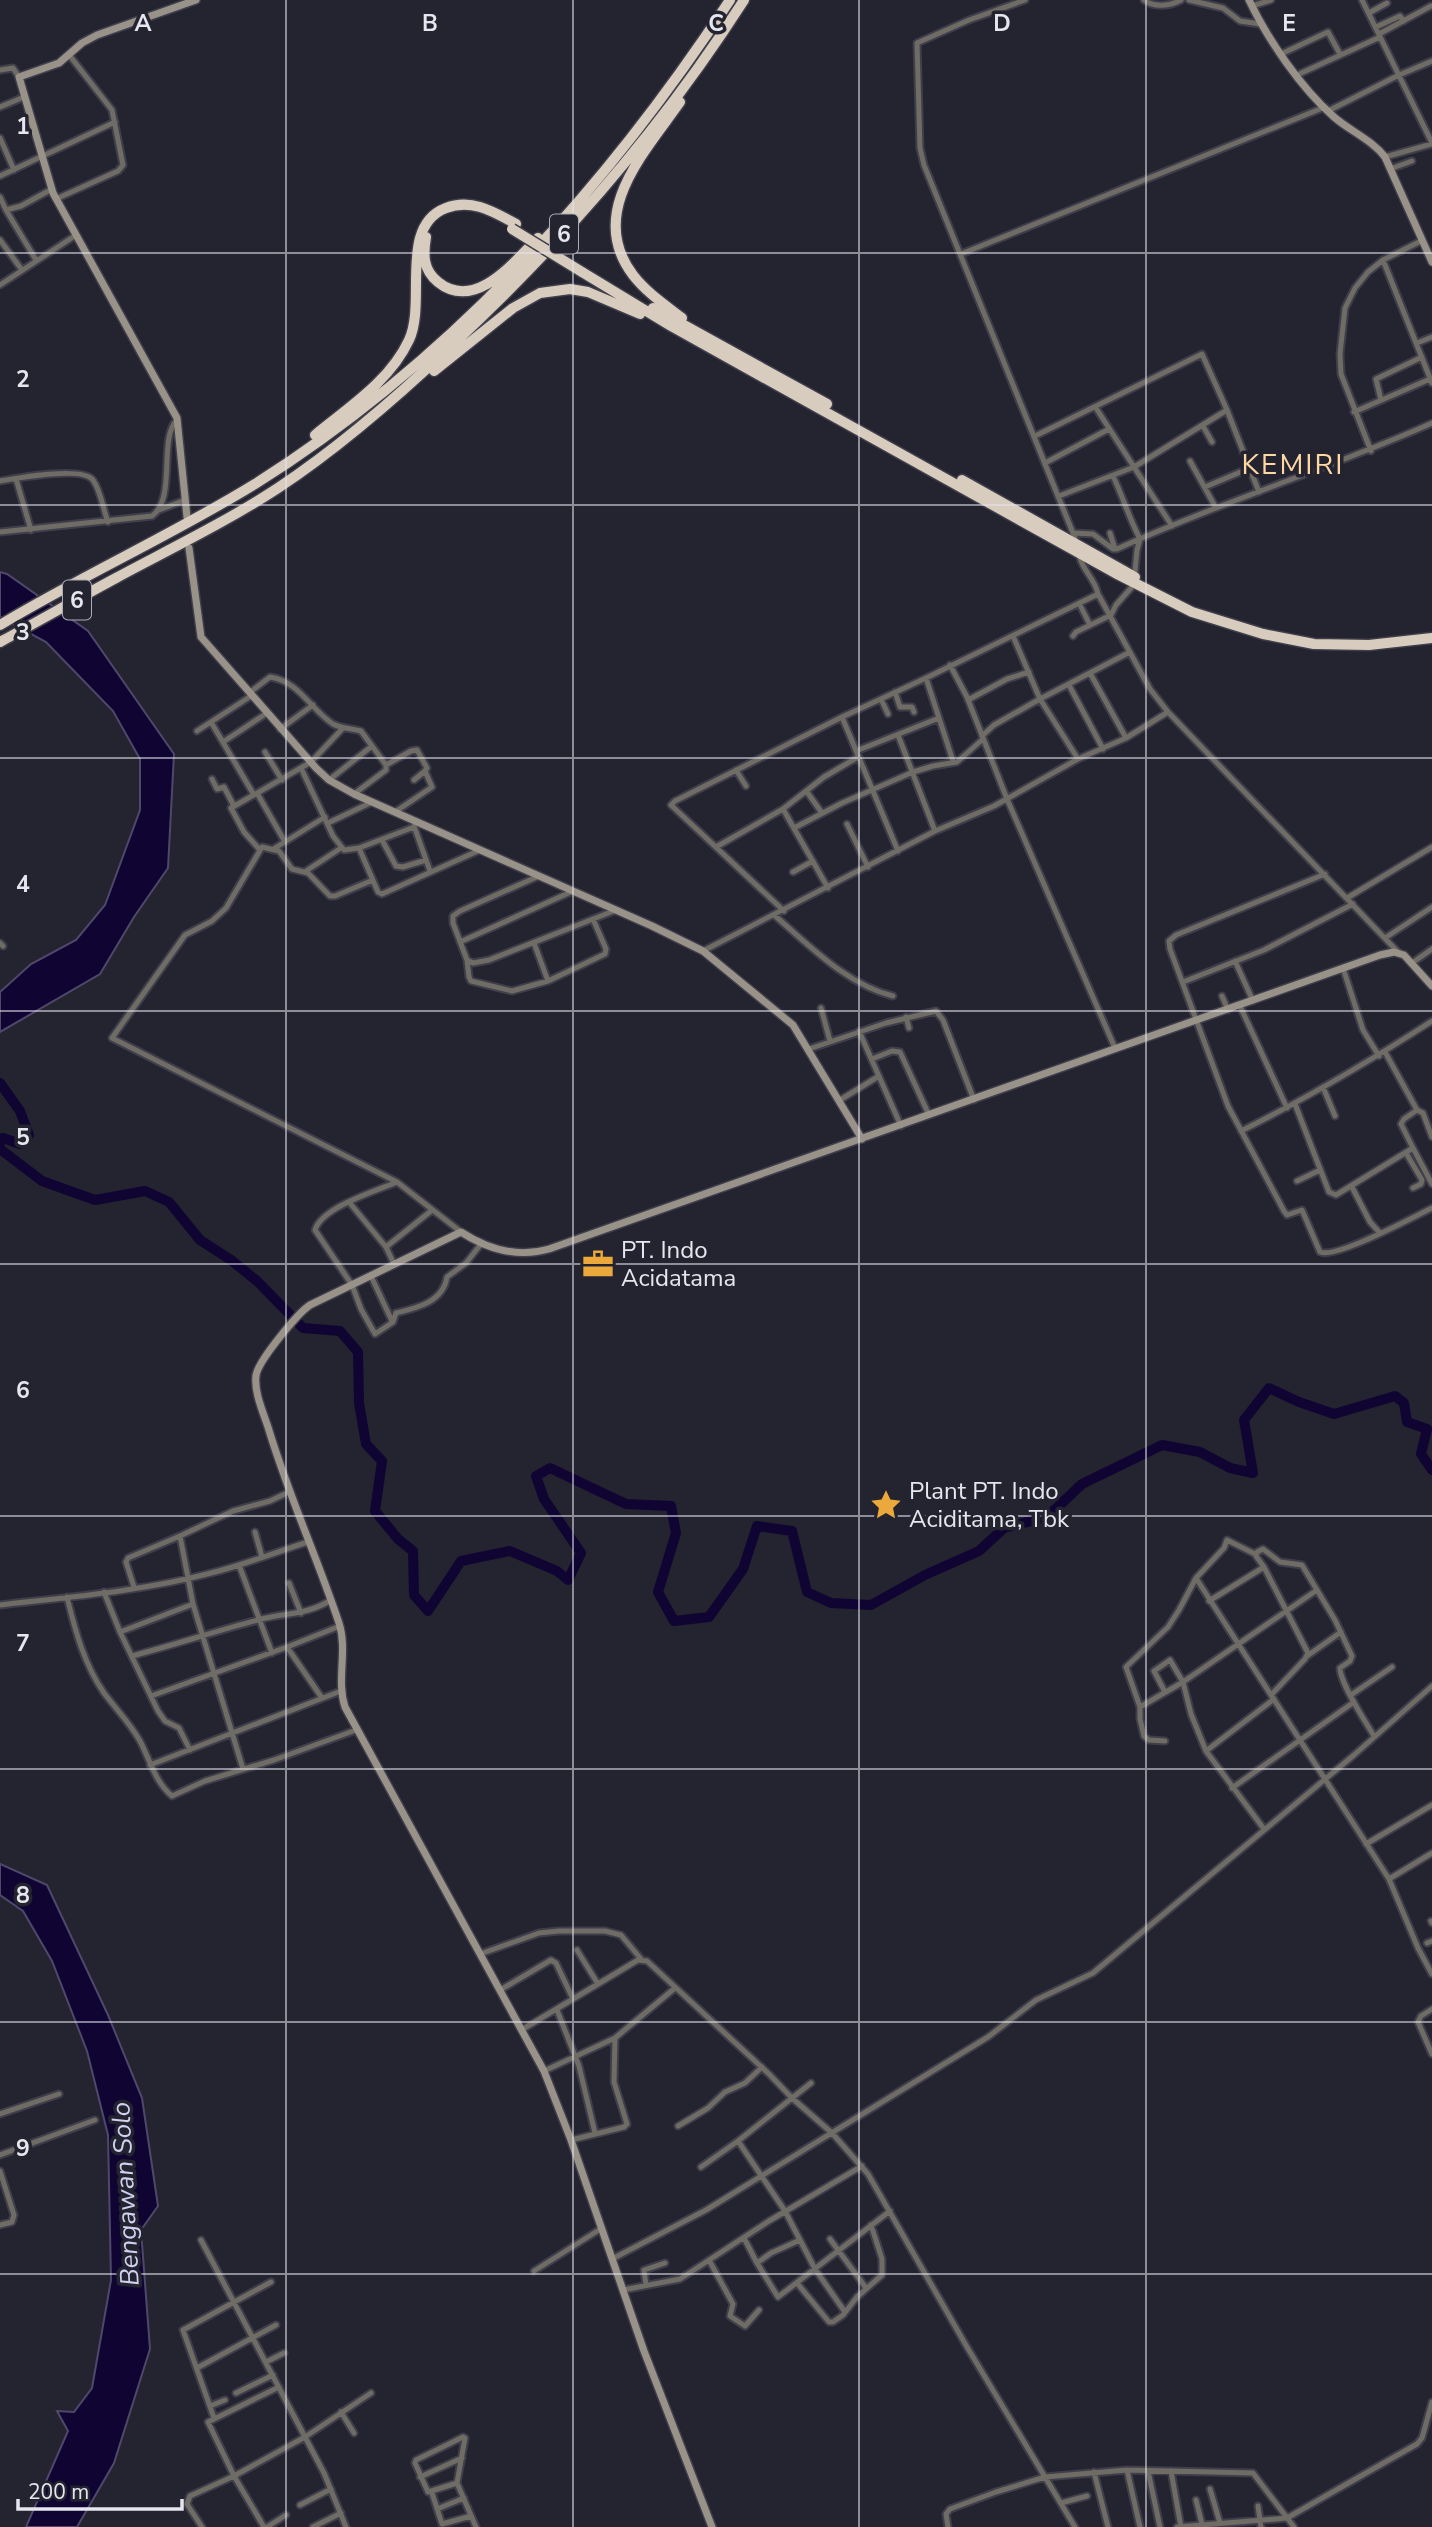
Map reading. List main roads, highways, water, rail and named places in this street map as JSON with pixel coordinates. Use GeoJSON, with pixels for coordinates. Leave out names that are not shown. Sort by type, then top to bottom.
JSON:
{"type":"FeatureCollection","features":[{"type":"Feature","properties":{"kind":"highway","name":"6"},"geometry":{"type":"LineString","coordinates":[[0,625],[197,517],[278,468],[410,371],[497,291],[590,188],[673,82],[730,0]]}},
{"type":"Feature","properties":{"kind":"highway","name":"6"},"geometry":{"type":"LineString","coordinates":[[0,642],[277,488],[342,441],[404,390],[507,295],[565,233],[705,59],[744,0]]}},
{"type":"Feature","properties":{"kind":"highway"},"geometry":{"type":"LineString","coordinates":[[705,59],[696,79],[624,184],[615,222],[620,253],[635,277],[657,298],[709,338]]}},
{"type":"Feature","properties":{"kind":"highway"},"geometry":{"type":"LineString","coordinates":[[514,227],[481,214],[462,211],[447,214],[437,220],[426,237],[426,266],[433,278],[449,288],[460,291],[481,288],[497,278],[570,204],[590,188]]}},
{"type":"Feature","properties":{"kind":"highway"},"geometry":{"type":"LineString","coordinates":[[278,468],[378,383],[402,354],[415,322],[417,247],[426,224],[442,210],[462,204],[491,210],[584,269],[1160,591],[1197,608],[1262,627],[1328,639],[1380,638],[1432,632]]}},
{"type":"Feature","properties":{"kind":"highway"},"geometry":{"type":"LineString","coordinates":[[584,269],[671,326],[1139,586],[1192,612],[1263,634],[1314,644],[1369,645],[1432,638]]}},
{"type":"Feature","properties":{"kind":"highway"},"geometry":{"type":"LineString","coordinates":[[404,390],[513,308],[540,293],[552,290],[588,292],[671,326]]}},
{"type":"Feature","properties":{"kind":"water"},"geometry":{"type":"Polygon","coordinates":[[[0,572],[7,574],[88,631],[174,754],[168,868],[134,917],[100,974],[0,1032],[0,992],[31,964],[76,940],[105,905],[140,810],[140,759],[113,711],[46,642],[0,617],[0,572]]]}},
{"type":"Feature","properties":{"kind":"water","name":"Bengawan Solo"},"geometry":{"type":"Polygon","coordinates":[[[0,1864],[47,1885],[108,2015],[142,2098],[158,2206],[141,2230],[150,2349],[114,2463],[77,2527],[26,2527],[68,2431],[57,2411],[74,2412],[92,2388],[111,2280],[108,2135],[87,2051],[52,1961],[23,1911],[0,1895],[0,1864]]]}},
{"type":"Feature","properties":{"kind":"waterway"},"geometry":{"type":"LineString","coordinates":[[0,1083],[20,1111],[29,1135],[20,1144],[3,1138],[0,1143]]}},
{"type":"Feature","properties":{"kind":"waterway"},"geometry":{"type":"LineString","coordinates":[[0,1149],[42,1181],[95,1200],[145,1191],[169,1202],[200,1240],[257,1281],[303,1328],[340,1331],[358,1352],[359,1403],[366,1444],[382,1461],[375,1511],[398,1539],[413,1551],[414,1595],[428,1611],[461,1561],[510,1551],[557,1571],[568,1580],[581,1553],[544,1499],[536,1476],[550,1468],[626,1504],[671,1506],[676,1533],[658,1592],[674,1621],[709,1617],[743,1569],[757,1526],[792,1531],[807,1592],[831,1603],[871,1605],[925,1575],[979,1551],[1004,1528],[1047,1517],[1082,1484],[1162,1445],[1200,1452],[1230,1468],[1253,1473],[1244,1420],[1269,1388],[1334,1414],[1395,1396],[1404,1403],[1407,1422],[1427,1429],[1421,1454],[1432,1470]]}},
{"type":"Feature","properties":{"kind":"place","name":"PT. Indo Acidatama"},"geometry":{"type":"Point","coordinates":[598,1264]}},
{"type":"Feature","properties":{"kind":"place","name":"Plant PT. Indo Aciditama, Tbk"},"geometry":{"type":"Point","coordinates":[886,1505]}},
{"type":"Feature","properties":{"kind":"district","name":"KEMIRI"},"geometry":{"type":"Point","coordinates":[1293,464]}}]}
